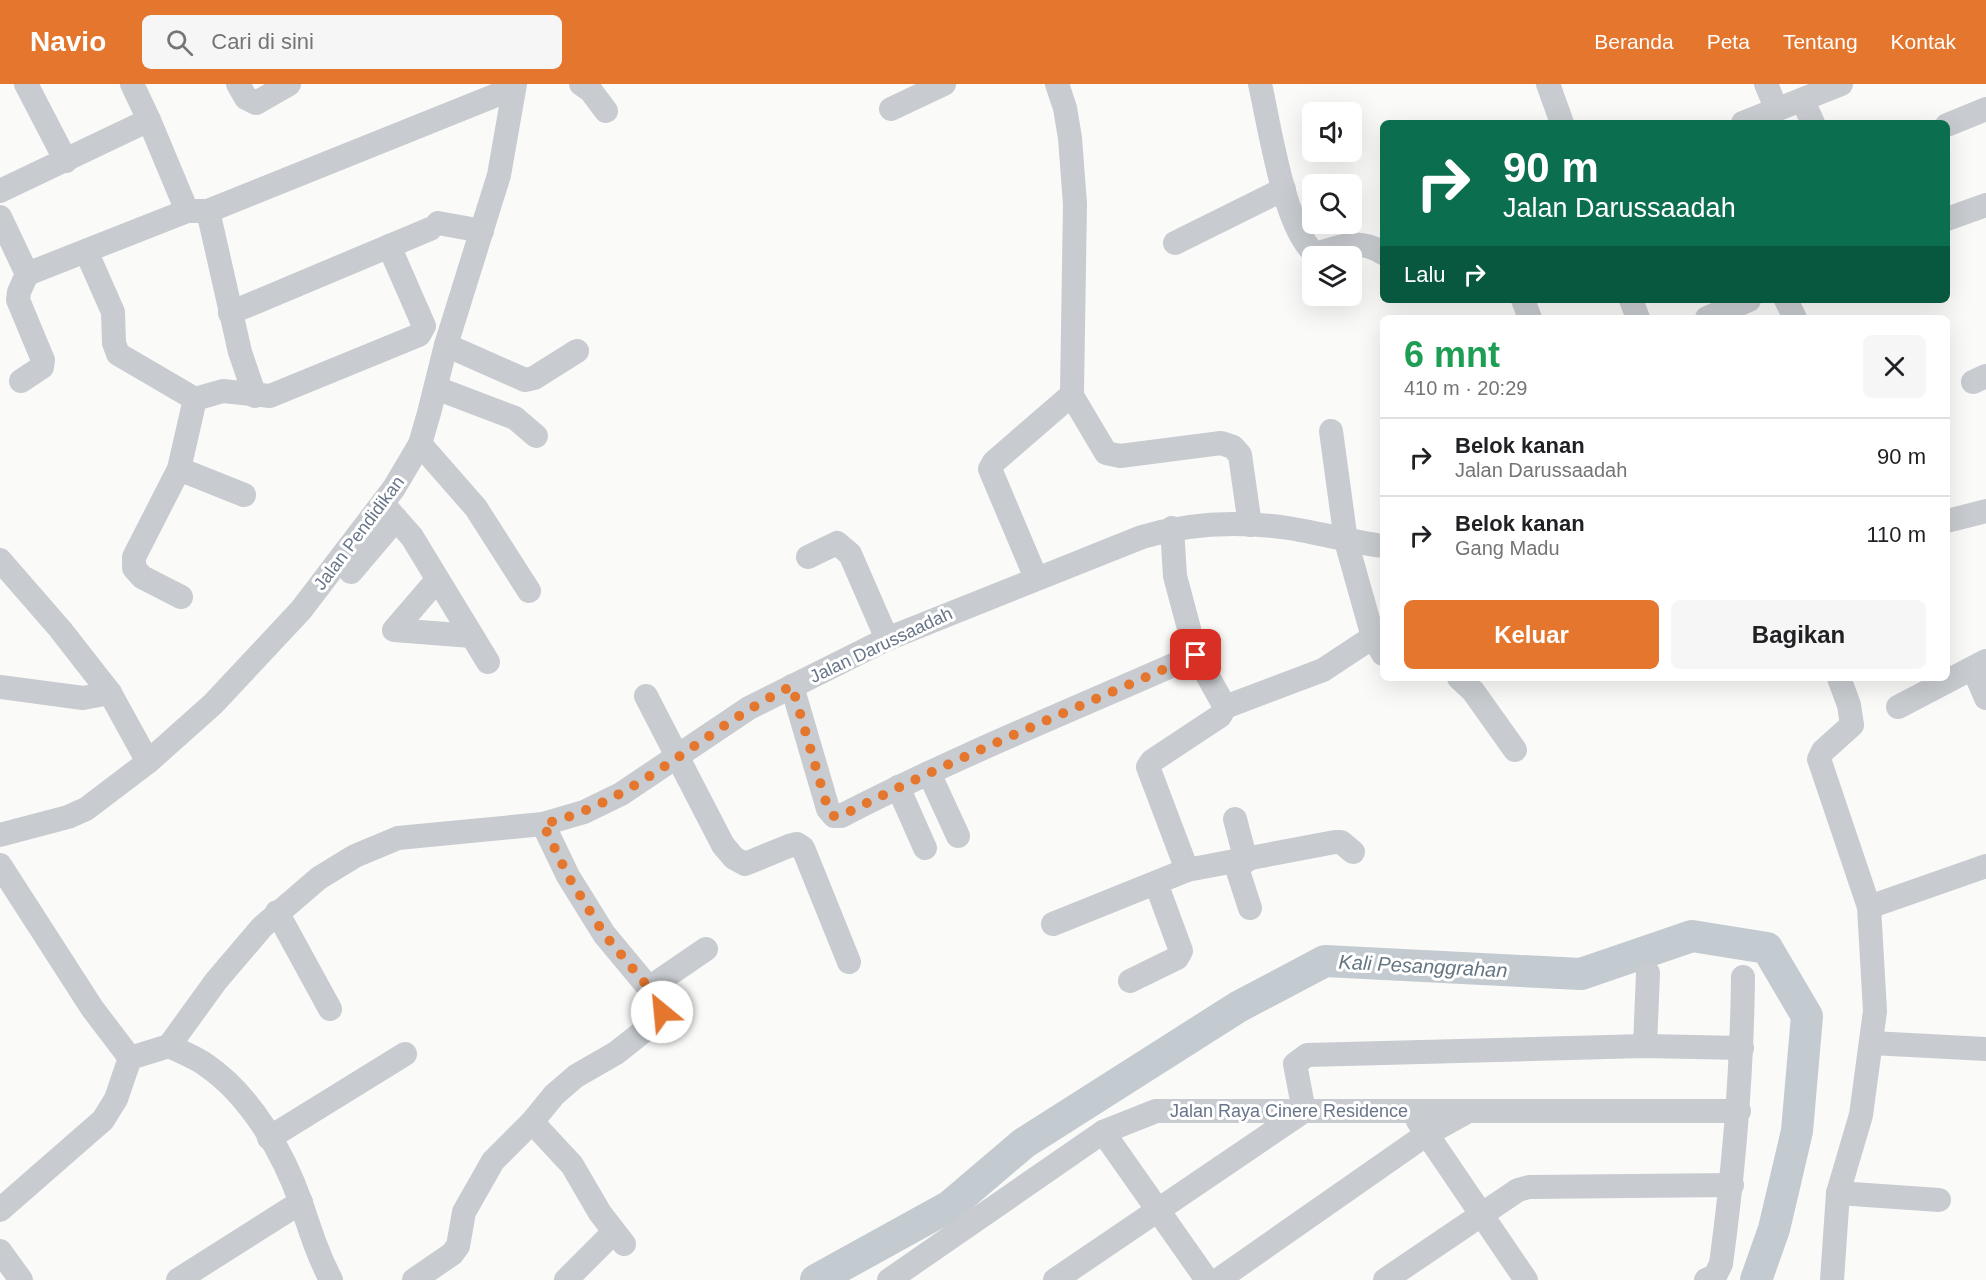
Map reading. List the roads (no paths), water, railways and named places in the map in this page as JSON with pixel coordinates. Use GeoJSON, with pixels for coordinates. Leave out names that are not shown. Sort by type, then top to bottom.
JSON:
{"type":"FeatureCollection","features":[{"type":"Feature","properties":{"kind":"street"},"geometry":{"type":"LineString","coordinates":[[26,84],[66,161]]}},
{"type":"Feature","properties":{"kind":"street"},"geometry":{"type":"LineString","coordinates":[[132,84],[198,211],[255,396]]}},
{"type":"Feature","properties":{"kind":"street"},"geometry":{"type":"LineString","coordinates":[[238,84],[246,98],[256,103],[289,84]]}},
{"type":"Feature","properties":{"kind":"street"},"geometry":{"type":"LineString","coordinates":[[581,84],[591,92],[606,111]]}},
{"type":"Feature","properties":{"kind":"street"},"geometry":{"type":"LineString","coordinates":[[891,109],[944,84]]}},
{"type":"Feature","properties":{"kind":"street"},"geometry":{"type":"LineString","coordinates":[[1036,578],[990,469],[994,462],[1071,394],[1074,384],[1075,204],[1070,138],[1065,108],[1057,84]]}},
{"type":"Feature","properties":{"kind":"street"},"geometry":{"type":"LineString","coordinates":[[1260,84],[1284,189],[1295,225],[1307,248],[1316,254],[1350,243],[1372,246],[1380,251]]}},
{"type":"Feature","properties":{"kind":"street"},"geometry":{"type":"LineString","coordinates":[[1548,84],[1561,120]]}},
{"type":"Feature","properties":{"kind":"street"},"geometry":{"type":"LineString","coordinates":[[1766,84],[1776,108]]}},
{"type":"Feature","properties":{"kind":"street"},"geometry":{"type":"LineString","coordinates":[[1750,120],[1776,108],[1803,101],[1841,84]]}},
{"type":"Feature","properties":{"kind":"street"},"geometry":{"type":"LineString","coordinates":[[21,381],[42,367],[43,360],[18,300],[27,274],[198,211],[503,89]]}},
{"type":"Feature","properties":{"kind":"street","name":"Jalan Pendidikan"},"geometry":{"type":"LineString","coordinates":[[0,835],[68,817],[86,809],[148,762],[213,704],[265,650],[389,512],[420,444],[446,345],[499,175],[503,89]]}},
{"type":"Feature","properties":{"kind":"street"},"geometry":{"type":"LineString","coordinates":[[1803,101],[1812,120]]}},
{"type":"Feature","properties":{"kind":"street"},"geometry":{"type":"LineString","coordinates":[[1950,124],[1986,109]]}},
{"type":"Feature","properties":{"kind":"street"},"geometry":{"type":"LineString","coordinates":[[0,191],[149,120]]}},
{"type":"Feature","properties":{"kind":"street"},"geometry":{"type":"LineString","coordinates":[[1174,243],[1284,189]]}},
{"type":"Feature","properties":{"kind":"street"},"geometry":{"type":"LineString","coordinates":[[1950,218],[1986,204]]}},
{"type":"Feature","properties":{"kind":"street"},"geometry":{"type":"LineString","coordinates":[[0,217],[27,274]]}},
{"type":"Feature","properties":{"kind":"street"},"geometry":{"type":"LineString","coordinates":[[230,313],[434,226],[482,231]]}},
{"type":"Feature","properties":{"kind":"street"},"geometry":{"type":"LineString","coordinates":[[86,251],[113,312],[114,343],[118,354],[195,399],[223,391],[255,396],[280,392],[419,335],[424,326],[389,246]]}},
{"type":"Feature","properties":{"kind":"street"},"geometry":{"type":"LineString","coordinates":[[1714,315],[1742,303]]}},
{"type":"Feature","properties":{"kind":"street"},"geometry":{"type":"LineString","coordinates":[[446,345],[525,380],[534,378],[577,351]]}},
{"type":"Feature","properties":{"kind":"street"},"geometry":{"type":"LineString","coordinates":[[436,388],[515,418],[536,436]]}},
{"type":"Feature","properties":{"kind":"street"},"geometry":{"type":"LineString","coordinates":[[1071,394],[1106,453],[1120,456],[1221,443],[1233,447],[1239,455],[1250,525]]}},
{"type":"Feature","properties":{"kind":"street"},"geometry":{"type":"LineString","coordinates":[[181,597],[142,577],[134,568],[134,557],[179,469],[195,399]]}},
{"type":"Feature","properties":{"kind":"street"},"geometry":{"type":"LineString","coordinates":[[1187,870],[1148,767],[1152,761],[1220,716],[1225,707],[1323,670],[1378,645],[1346,541],[1331,431]]}},
{"type":"Feature","properties":{"kind":"street"},"geometry":{"type":"LineString","coordinates":[[420,444],[482,515],[529,591]]}},
{"type":"Feature","properties":{"kind":"street"},"geometry":{"type":"LineString","coordinates":[[179,469],[244,495]]}},
{"type":"Feature","properties":{"kind":"street"},"geometry":{"type":"LineString","coordinates":[[1950,520],[1986,511]]}},
{"type":"Feature","properties":{"kind":"street"},"geometry":{"type":"LineString","coordinates":[[321,607],[389,512],[412,537],[488,662]]}},
{"type":"Feature","properties":{"kind":"street","name":"Jalan Darussaadah"},"geometry":{"type":"LineString","coordinates":[[169,1046],[216,981],[277,912],[336,867],[398,838],[543,824],[566,819],[602,803],[677,758],[749,708],[887,639],[1123,544],[1172,528],[1250,525],[1285,528],[1380,546]]}},
{"type":"Feature","properties":{"kind":"street"},"geometry":{"type":"LineString","coordinates":[[1172,528],[1175,576],[1196,655],[1225,707]]}},
{"type":"Feature","properties":{"kind":"street"},"geometry":{"type":"LineString","coordinates":[[808,557],[830,545],[837,543],[843,546],[850,554],[887,639]]}},
{"type":"Feature","properties":{"kind":"street"},"geometry":{"type":"LineString","coordinates":[[0,560],[60,629],[110,693],[148,762]]}},
{"type":"Feature","properties":{"kind":"street"},"geometry":{"type":"LineString","coordinates":[[437,580],[393,630],[472,636]]}},
{"type":"Feature","properties":{"kind":"street"},"geometry":{"type":"LineString","coordinates":[[792,686],[828,809],[834,816],[841,816],[898,786],[992,742],[1060,716],[1196,655]]}},
{"type":"Feature","properties":{"kind":"street"},"geometry":{"type":"LineString","coordinates":[[1950,679],[1979,664],[1986,698]]}},
{"type":"Feature","properties":{"kind":"street"},"geometry":{"type":"LineString","coordinates":[[1463,681],[1473,691],[1515,750]]}},
{"type":"Feature","properties":{"kind":"street"},"geometry":{"type":"LineString","coordinates":[[1832,1280],[1838,1193],[1861,1115],[1875,1011],[1869,907],[1820,768],[1819,759],[1823,751],[1852,725],[1849,705],[1840,681]]}},
{"type":"Feature","properties":{"kind":"street"},"geometry":{"type":"LineString","coordinates":[[1898,707],[1947,681]]}},
{"type":"Feature","properties":{"kind":"street"},"geometry":{"type":"LineString","coordinates":[[0,687],[83,698],[110,693]]}},
{"type":"Feature","properties":{"kind":"street"},"geometry":{"type":"LineString","coordinates":[[646,696],[723,845],[734,858],[745,864],[789,846],[797,844],[802,848],[849,962]]}},
{"type":"Feature","properties":{"kind":"street"},"geometry":{"type":"LineString","coordinates":[[929,773],[958,836]]}},
{"type":"Feature","properties":{"kind":"street"},"geometry":{"type":"LineString","coordinates":[[898,786],[925,848]]}},
{"type":"Feature","properties":{"kind":"street"},"geometry":{"type":"LineString","coordinates":[[1235,819],[1240,862],[1250,908]]}},
{"type":"Feature","properties":{"kind":"street"},"geometry":{"type":"LineString","coordinates":[[414,1280],[452,1254],[458,1246],[465,1212],[484,1172],[532,1122],[554,1095],[576,1076],[616,1053],[649,1027],[662,1012],[662,1005],[616,950],[583,903],[543,824]]}},
{"type":"Feature","properties":{"kind":"street"},"geometry":{"type":"LineString","coordinates":[[1053,924],[1187,870],[1240,862],[1335,842],[1341,843],[1353,852]]}},
{"type":"Feature","properties":{"kind":"street"},"geometry":{"type":"LineString","coordinates":[[1869,907],[1986,866]]}},
{"type":"Feature","properties":{"kind":"street"},"geometry":{"type":"LineString","coordinates":[[3,874],[92,1008],[130,1058]]}},
{"type":"Feature","properties":{"kind":"street"},"geometry":{"type":"LineString","coordinates":[[1130,981],[1177,958],[1181,951],[1156,883]]}},
{"type":"Feature","properties":{"kind":"street"},"geometry":{"type":"LineString","coordinates":[[277,912],[330,1009]]}},
{"type":"Feature","properties":{"kind":"street"},"geometry":{"type":"LineString","coordinates":[[649,988],[706,949]]}},
{"type":"Feature","properties":{"kind":"street"},"geometry":{"type":"LineString","coordinates":[[1645,1046],[1648,973]]}},
{"type":"Feature","properties":{"kind":"street"},"geometry":{"type":"LineString","coordinates":[[1706,1280],[1715,1275],[1721,1264],[1732,1185],[1739,1111],[1743,977]]}},
{"type":"Feature","properties":{"kind":"street"},"geometry":{"type":"LineString","coordinates":[[1872,1043],[1986,1049]]}},
{"type":"Feature","properties":{"kind":"street"},"geometry":{"type":"LineString","coordinates":[[130,1058],[169,1046],[204,1064],[235,1090],[269,1138],[288,1171],[301,1202],[313,1242],[331,1280]]}},
{"type":"Feature","properties":{"kind":"street"},"geometry":{"type":"LineString","coordinates":[[1055,1280],[1304,1111],[1295,1064],[1307,1055],[1645,1046],[1742,1048]]}},
{"type":"Feature","properties":{"kind":"street"},"geometry":{"type":"LineString","coordinates":[[269,1138],[405,1054]]}},
{"type":"Feature","properties":{"kind":"street"},"geometry":{"type":"LineString","coordinates":[[0,1210],[103,1120],[116,1099],[130,1058]]}},
{"type":"Feature","properties":{"kind":"street","name":"Jalan Raya Cinere Residence"},"geometry":{"type":"LineString","coordinates":[[889,1280],[1103,1132],[1156,1111],[1739,1111]]}},
{"type":"Feature","properties":{"kind":"street"},"geometry":{"type":"LineString","coordinates":[[1412,1111],[1526,1280]]}},
{"type":"Feature","properties":{"kind":"street"},"geometry":{"type":"LineString","coordinates":[[1218,1280],[1427,1134],[1467,1112]]}},
{"type":"Feature","properties":{"kind":"street"},"geometry":{"type":"LineString","coordinates":[[532,1122],[573,1166],[600,1213],[619,1238],[566,1280]]}},
{"type":"Feature","properties":{"kind":"street"},"geometry":{"type":"LineString","coordinates":[[1103,1132],[1207,1280]]}},
{"type":"Feature","properties":{"kind":"street"},"geometry":{"type":"LineString","coordinates":[[1385,1280],[1518,1190],[1529,1186],[1732,1185]]}},
{"type":"Feature","properties":{"kind":"street"},"geometry":{"type":"LineString","coordinates":[[1838,1193],[1939,1200]]}},
{"type":"Feature","properties":{"kind":"street"},"geometry":{"type":"LineString","coordinates":[[178,1280],[301,1202]]}},
{"type":"Feature","properties":{"kind":"street"},"geometry":{"type":"LineString","coordinates":[[0,1251],[21,1280]]}},
{"type":"Feature","properties":{"kind":"waterway","name":"Kali Pesanggrahan"},"geometry":{"type":"LineString","coordinates":[[816,1280],[950,1206],[1024,1143],[1238,1007],[1325,961],[1581,974],[1692,936],[1767,948],[1807,1016],[1797,1131],[1774,1229],[1756,1280]]}}]}
